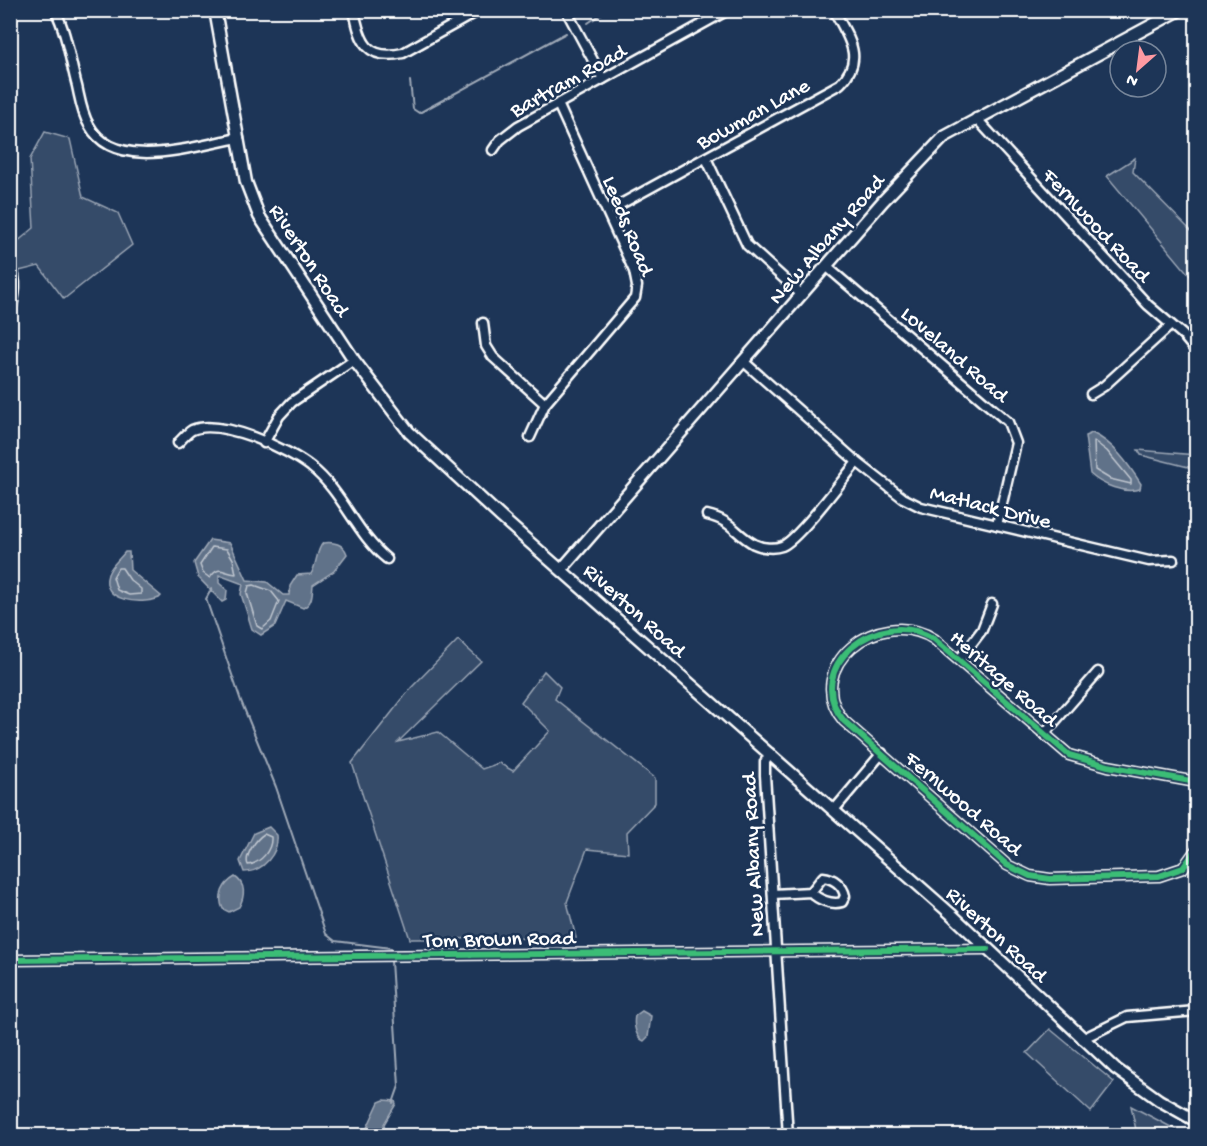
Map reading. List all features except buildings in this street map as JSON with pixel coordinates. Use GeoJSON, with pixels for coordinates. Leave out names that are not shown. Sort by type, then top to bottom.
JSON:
{"type":"FeatureCollection","features":[{"type":"Feature","properties":{"kind":"main road","name":"Riverton Road"},"geometry":{"type":"LineString","coordinates":[[215,10],[246,182],[259,216],[354,360],[388,406],[423,446],[834,810],[1116,1069],[1159,1100],[1197,1121]]}},
{"type":"Feature","properties":{"kind":"main road","name":"New Albany Road"},"geometry":{"type":"LineString","coordinates":[[562,569],[801,294],[944,137],[1180,10]]}},
{"type":"Feature","properties":{"kind":"street"},"geometry":{"type":"LineString","coordinates":[[55,10],[62,28],[85,117],[95,135],[111,147],[139,154],[239,138]]}},
{"type":"Feature","properties":{"kind":"street"},"geometry":{"type":"LineString","coordinates":[[354,10],[362,42],[374,53],[389,56],[403,53],[480,10]]}},
{"type":"Feature","properties":{"kind":"street"},"geometry":{"type":"LineString","coordinates":[[566,10],[603,79]]}},
{"type":"Feature","properties":{"kind":"street","name":"Bartram Road"},"geometry":{"type":"LineString","coordinates":[[493,150],[511,130],[728,10]]}},
{"type":"Feature","properties":{"kind":"street","name":"Bowman Lane"},"geometry":{"type":"LineString","coordinates":[[608,211],[840,84],[851,73],[855,59],[834,10]]}},
{"type":"Feature","properties":{"kind":"street","name":"Leeds Road"},"geometry":{"type":"LineString","coordinates":[[530,437],[544,404],[580,364],[637,292],[634,271],[558,104]]}},
{"type":"Feature","properties":{"kind":"street","name":"Fernwood Road"},"geometry":{"type":"LineString","coordinates":[[976,118],[1148,306],[1197,351]]}},
{"type":"Feature","properties":{"kind":"street"},"geometry":{"type":"LineString","coordinates":[[706,158],[747,245],[801,294]]}},
{"type":"Feature","properties":{"kind":"street"},"geometry":{"type":"LineString","coordinates":[[10,263],[16,276],[16,294],[10,314]]}},
{"type":"Feature","properties":{"kind":"street","name":"Loveland Road"},"geometry":{"type":"LineString","coordinates":[[826,266],[1008,422],[1016,443],[997,525]]}},
{"type":"Feature","properties":{"kind":"street"},"geometry":{"type":"LineString","coordinates":[[483,323],[486,346],[493,357],[544,404]]}},
{"type":"Feature","properties":{"kind":"street"},"geometry":{"type":"LineString","coordinates":[[1091,394],[1104,386],[1171,325]]}},
{"type":"Feature","properties":{"kind":"street"},"geometry":{"type":"LineString","coordinates":[[264,442],[279,416],[292,402],[354,360]]}},
{"type":"Feature","properties":{"kind":"street","name":"Matlack Drive"},"geometry":{"type":"LineString","coordinates":[[743,361],[857,462],[903,498],[921,507],[1149,561],[1173,560]]}},
{"type":"Feature","properties":{"kind":"street"},"geometry":{"type":"LineString","coordinates":[[178,443],[191,430],[208,427],[228,428],[264,442],[312,467],[328,485],[372,547],[387,558]]}},
{"type":"Feature","properties":{"kind":"street"},"geometry":{"type":"LineString","coordinates":[[707,515],[724,519],[755,544],[769,548],[783,546],[799,531],[857,462]]}},
{"type":"Feature","properties":{"kind":"street"},"geometry":{"type":"LineString","coordinates":[[959,660],[982,630],[992,604]]}},
{"type":"Feature","properties":{"kind":"street","name":"Heritage Road"},"geometry":{"type":"LineString","coordinates":[[882,753],[844,721],[835,710],[830,697],[833,676],[852,647],[874,631],[887,628],[914,630],[934,639],[1062,751],[1084,760],[1197,782]]}},
{"type":"Feature","properties":{"kind":"street"},"geometry":{"type":"LineString","coordinates":[[1044,734],[1098,672]]}},
{"type":"Feature","properties":{"kind":"street","name":"New Albany Road"},"geometry":{"type":"LineString","coordinates":[[770,753],[765,762],[765,775],[788,1136]]}},
{"type":"Feature","properties":{"kind":"street","name":"Fernwood Road"},"geometry":{"type":"LineString","coordinates":[[834,810],[882,753],[1007,865],[1030,876],[1050,879],[1159,876],[1183,868],[1197,850]]}},
{"type":"Feature","properties":{"kind":"street"},"geometry":{"type":"LineString","coordinates":[[773,894],[812,892]]}},
{"type":"Feature","properties":{"kind":"street","name":"Tom Brown Road"},"geometry":{"type":"LineString","coordinates":[[10,960],[987,949]]}},
{"type":"Feature","properties":{"kind":"street"},"geometry":{"type":"LineString","coordinates":[[1082,1038],[1127,1017],[1197,1011]]}},
{"type":"Feature","properties":{"kind":"shaded area"},"geometry":{"type":"Polygon","coordinates":[[[45,132],[70,139],[83,197],[118,213],[132,245],[64,299],[39,266],[11,273],[11,247],[34,228],[30,159],[45,132]]]}},
{"type":"Feature","properties":{"kind":"shaded area"},"geometry":{"type":"Polygon","coordinates":[[[1135,158],[1133,172],[1196,236],[1196,283],[1107,176],[1135,158]]]}},
{"type":"Feature","properties":{"kind":"shaded area"},"geometry":{"type":"Polygon","coordinates":[[[1138,450],[1196,455],[1196,469],[1141,455],[1138,450]]]}},
{"type":"Feature","properties":{"kind":"shaded area"},"geometry":{"type":"Polygon","coordinates":[[[458,640],[481,661],[398,742],[438,732],[482,769],[499,763],[513,771],[550,731],[521,702],[544,671],[560,687],[555,699],[655,778],[655,803],[627,832],[628,853],[587,849],[567,902],[576,938],[410,939],[352,763],[411,688],[458,640]]]}},
{"type":"Feature","properties":{"kind":"shaded area"},"geometry":{"type":"Polygon","coordinates":[[[1050,1029],[1114,1082],[1091,1112],[1027,1053],[1050,1029]]]}},
{"type":"Feature","properties":{"kind":"shaded area"},"geometry":{"type":"Polygon","coordinates":[[[1131,1106],[1186,1135],[1137,1135],[1131,1106]]]}},
{"type":"Feature","properties":{"kind":"water"},"geometry":{"type":"Polygon","coordinates":[[[1092,433],[1107,442],[1120,455],[1141,484],[1140,489],[1114,488],[1090,474],[1085,436],[1092,433]]]}},
{"type":"Feature","properties":{"kind":"water"},"geometry":{"type":"Polygon","coordinates":[[[210,540],[230,543],[247,580],[267,582],[283,595],[289,595],[290,586],[297,575],[311,574],[323,543],[338,544],[347,554],[334,571],[313,585],[309,604],[303,608],[286,601],[275,626],[261,635],[252,629],[241,594],[243,584],[219,575],[219,583],[227,590],[226,600],[222,602],[198,577],[194,563],[210,540]]]}},
{"type":"Feature","properties":{"kind":"water"},"geometry":{"type":"Polygon","coordinates":[[[125,552],[129,552],[130,570],[161,596],[159,598],[133,601],[116,596],[110,591],[107,583],[108,574],[125,552]]]}},
{"type":"Feature","properties":{"kind":"water"},"geometry":{"type":"Polygon","coordinates":[[[269,827],[277,835],[272,855],[257,869],[244,872],[240,861],[254,833],[269,827]]]}},
{"type":"Feature","properties":{"kind":"water"},"geometry":{"type":"Polygon","coordinates":[[[235,877],[243,887],[243,895],[239,907],[229,912],[223,909],[221,895],[227,883],[235,877]]]}},
{"type":"Feature","properties":{"kind":"water"},"geometry":{"type":"Polygon","coordinates":[[[642,1011],[651,1016],[648,1037],[644,1041],[637,1034],[634,1023],[635,1016],[642,1011]]]}},
{"type":"Feature","properties":{"kind":"water"},"geometry":{"type":"Polygon","coordinates":[[[395,1101],[396,1104],[384,1124],[385,1135],[360,1135],[366,1130],[379,1102],[395,1101]]]}},
{"type":"Feature","properties":{"kind":"waterway"},"geometry":{"type":"LineString","coordinates":[[588,23],[607,10]]}},
{"type":"Feature","properties":{"kind":"waterway"},"geometry":{"type":"LineString","coordinates":[[410,81],[413,109],[419,113],[566,33]]}},
{"type":"Feature","properties":{"kind":"waterway"},"geometry":{"type":"LineString","coordinates":[[212,588],[206,599],[241,701],[276,787],[326,934],[335,941],[391,948],[392,950]]}},
{"type":"Feature","properties":{"kind":"waterway"},"geometry":{"type":"LineString","coordinates":[[391,961],[399,1086],[393,1103]]}},
{"type":"Feature","properties":{"kind":"cycle path"},"geometry":{"type":"LineString","coordinates":[[1196,782],[1108,766],[1069,755],[934,639],[912,630],[890,630],[869,636],[852,647],[838,663],[832,681],[833,701],[844,721],[1007,865],[1030,876],[1050,879],[1159,876],[1183,868],[1196,850]]}},
{"type":"Feature","properties":{"kind":"cycle path"},"geometry":{"type":"LineString","coordinates":[[10,960],[987,949]]}}]}
